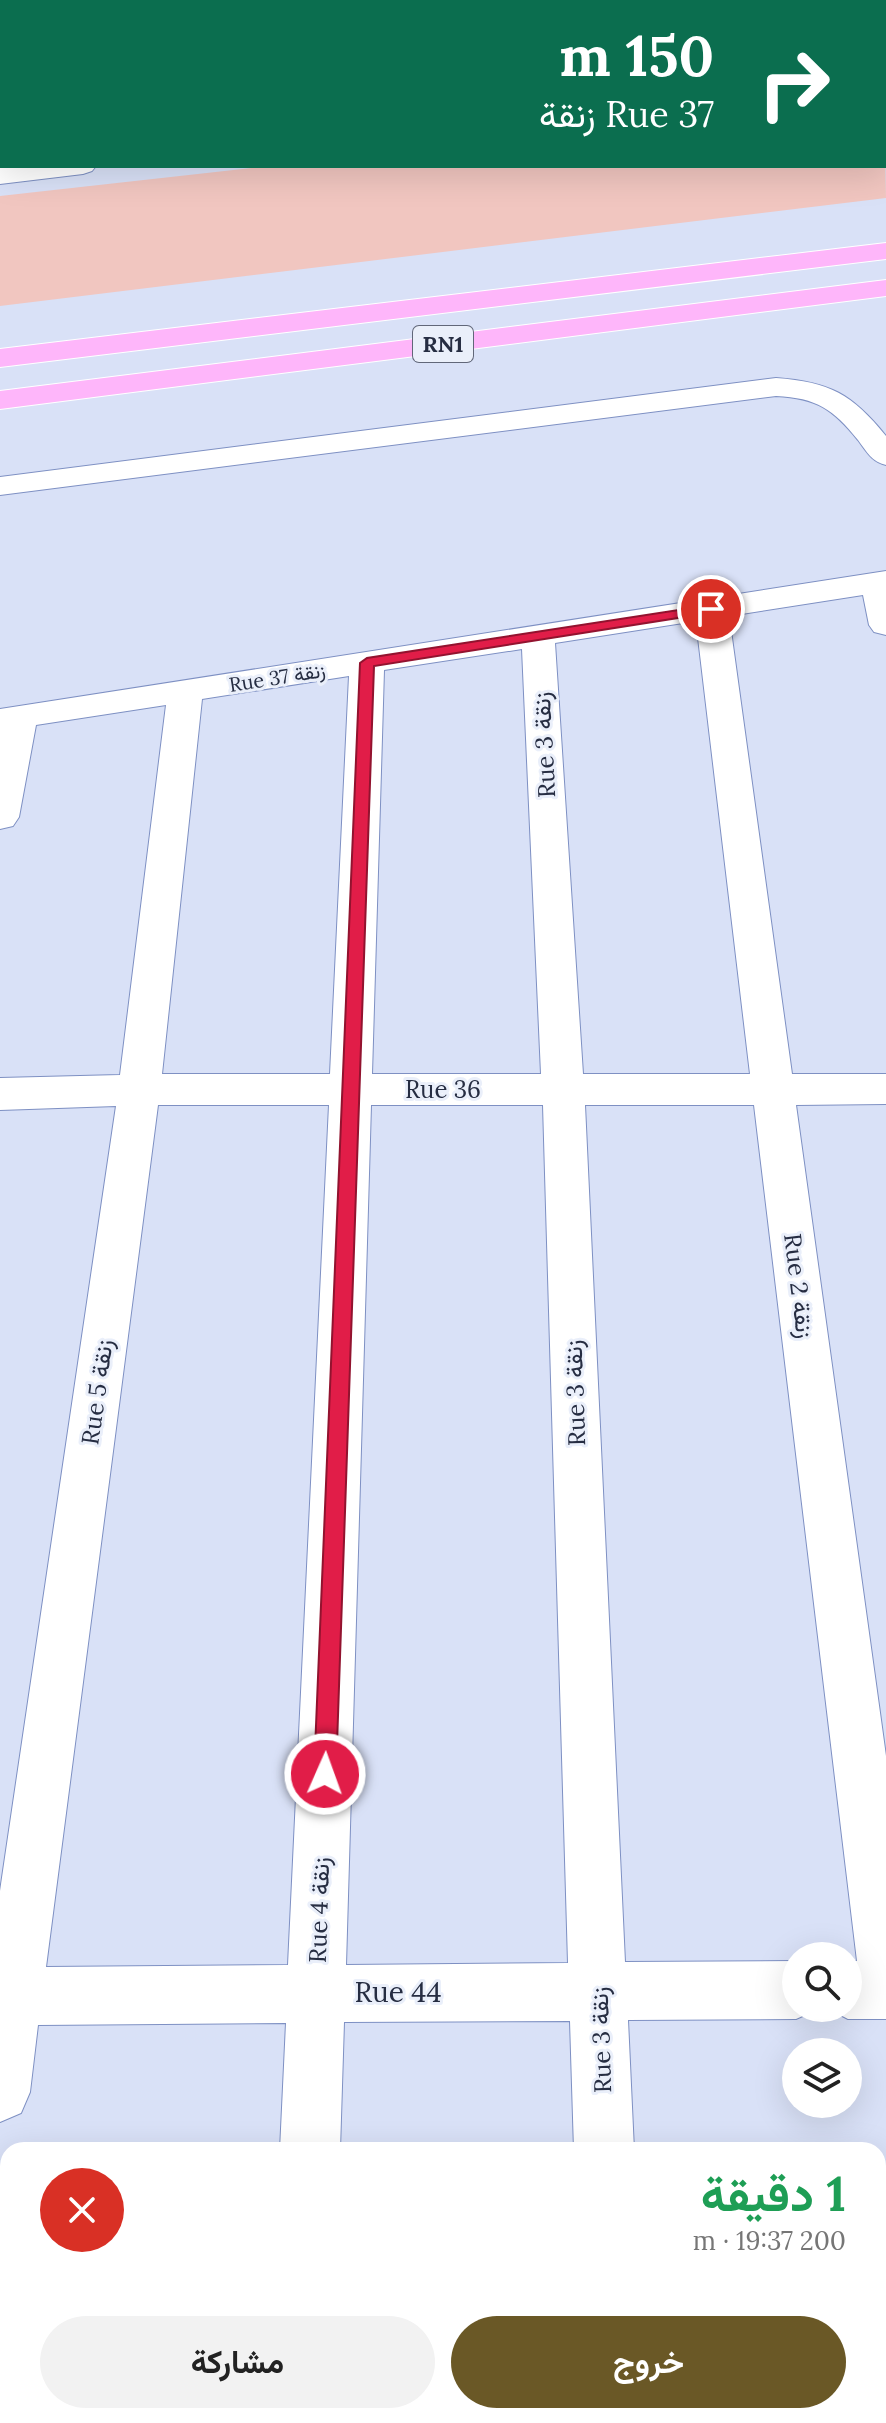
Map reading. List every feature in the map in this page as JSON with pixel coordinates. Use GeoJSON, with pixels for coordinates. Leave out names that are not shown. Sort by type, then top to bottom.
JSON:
{"type":"FeatureCollection","features":[{"type":"Feature","properties":{"kind":"highway","name":"RN1"},"geometry":{"type":"LineString","coordinates":[[0,358],[886,251]]}},
{"type":"Feature","properties":{"kind":"highway","name":"RN1"},"geometry":{"type":"LineString","coordinates":[[0,400],[886,288]]}},
{"type":"Feature","properties":{"kind":"street"},"geometry":{"type":"LineString","coordinates":[[0,176],[66,168]]}},
{"type":"Feature","properties":{"kind":"street"},"geometry":{"type":"LineString","coordinates":[[0,486],[776,387],[821,392],[837,400],[851,412],[886,456]]}},
{"type":"Feature","properties":{"kind":"street"},"geometry":{"type":"LineString","coordinates":[[881,582],[886,625]]}},
{"type":"Feature","properties":{"kind":"street","name":"Rue 37 زنقة"},"geometry":{"type":"LineString","coordinates":[[10,719],[881,582]]}},
{"type":"Feature","properties":{"kind":"street","name":"Rue 2 زنقة"},"geometry":{"type":"LineString","coordinates":[[711,609],[886,1963]]}},
{"type":"Feature","properties":{"kind":"street","name":"Rue 3 زنقة"},"geometry":{"type":"LineString","coordinates":[[538,636],[563,1089],[604,2142]]}},
{"type":"Feature","properties":{"kind":"street","name":"Rue 4 زنقة"},"geometry":{"type":"LineString","coordinates":[[310,2142],[367,663]]}},
{"type":"Feature","properties":{"kind":"street","name":"Rue 5 زنقة"},"geometry":{"type":"LineString","coordinates":[[0,2092],[7,1996],[139,1090],[185,691]]}},
{"type":"Feature","properties":{"kind":"street"},"geometry":{"type":"LineString","coordinates":[[0,817],[10,719]]}},
{"type":"Feature","properties":{"kind":"street","name":"Rue 36"},"geometry":{"type":"LineString","coordinates":[[0,1094],[139,1090],[886,1089]]}},
{"type":"Feature","properties":{"kind":"street","name":"Rue 44"},"geometry":{"type":"LineString","coordinates":[[7,1996],[782,1990]]}},
{"type":"Feature","properties":{"kind":"street"},"geometry":{"type":"LineString","coordinates":[[862,1990],[886,1990]]}},
{"type":"Feature","properties":{"kind":"shaded area"},"geometry":{"type":"Polygon","coordinates":[[[251,168],[885,168],[886,198],[0,306],[0,196],[251,168]]]}},
{"type":"Feature","properties":{"kind":"route"},"geometry":{"type":"LineString","coordinates":[[325,1774],[367,663],[711,609]]}}]}
